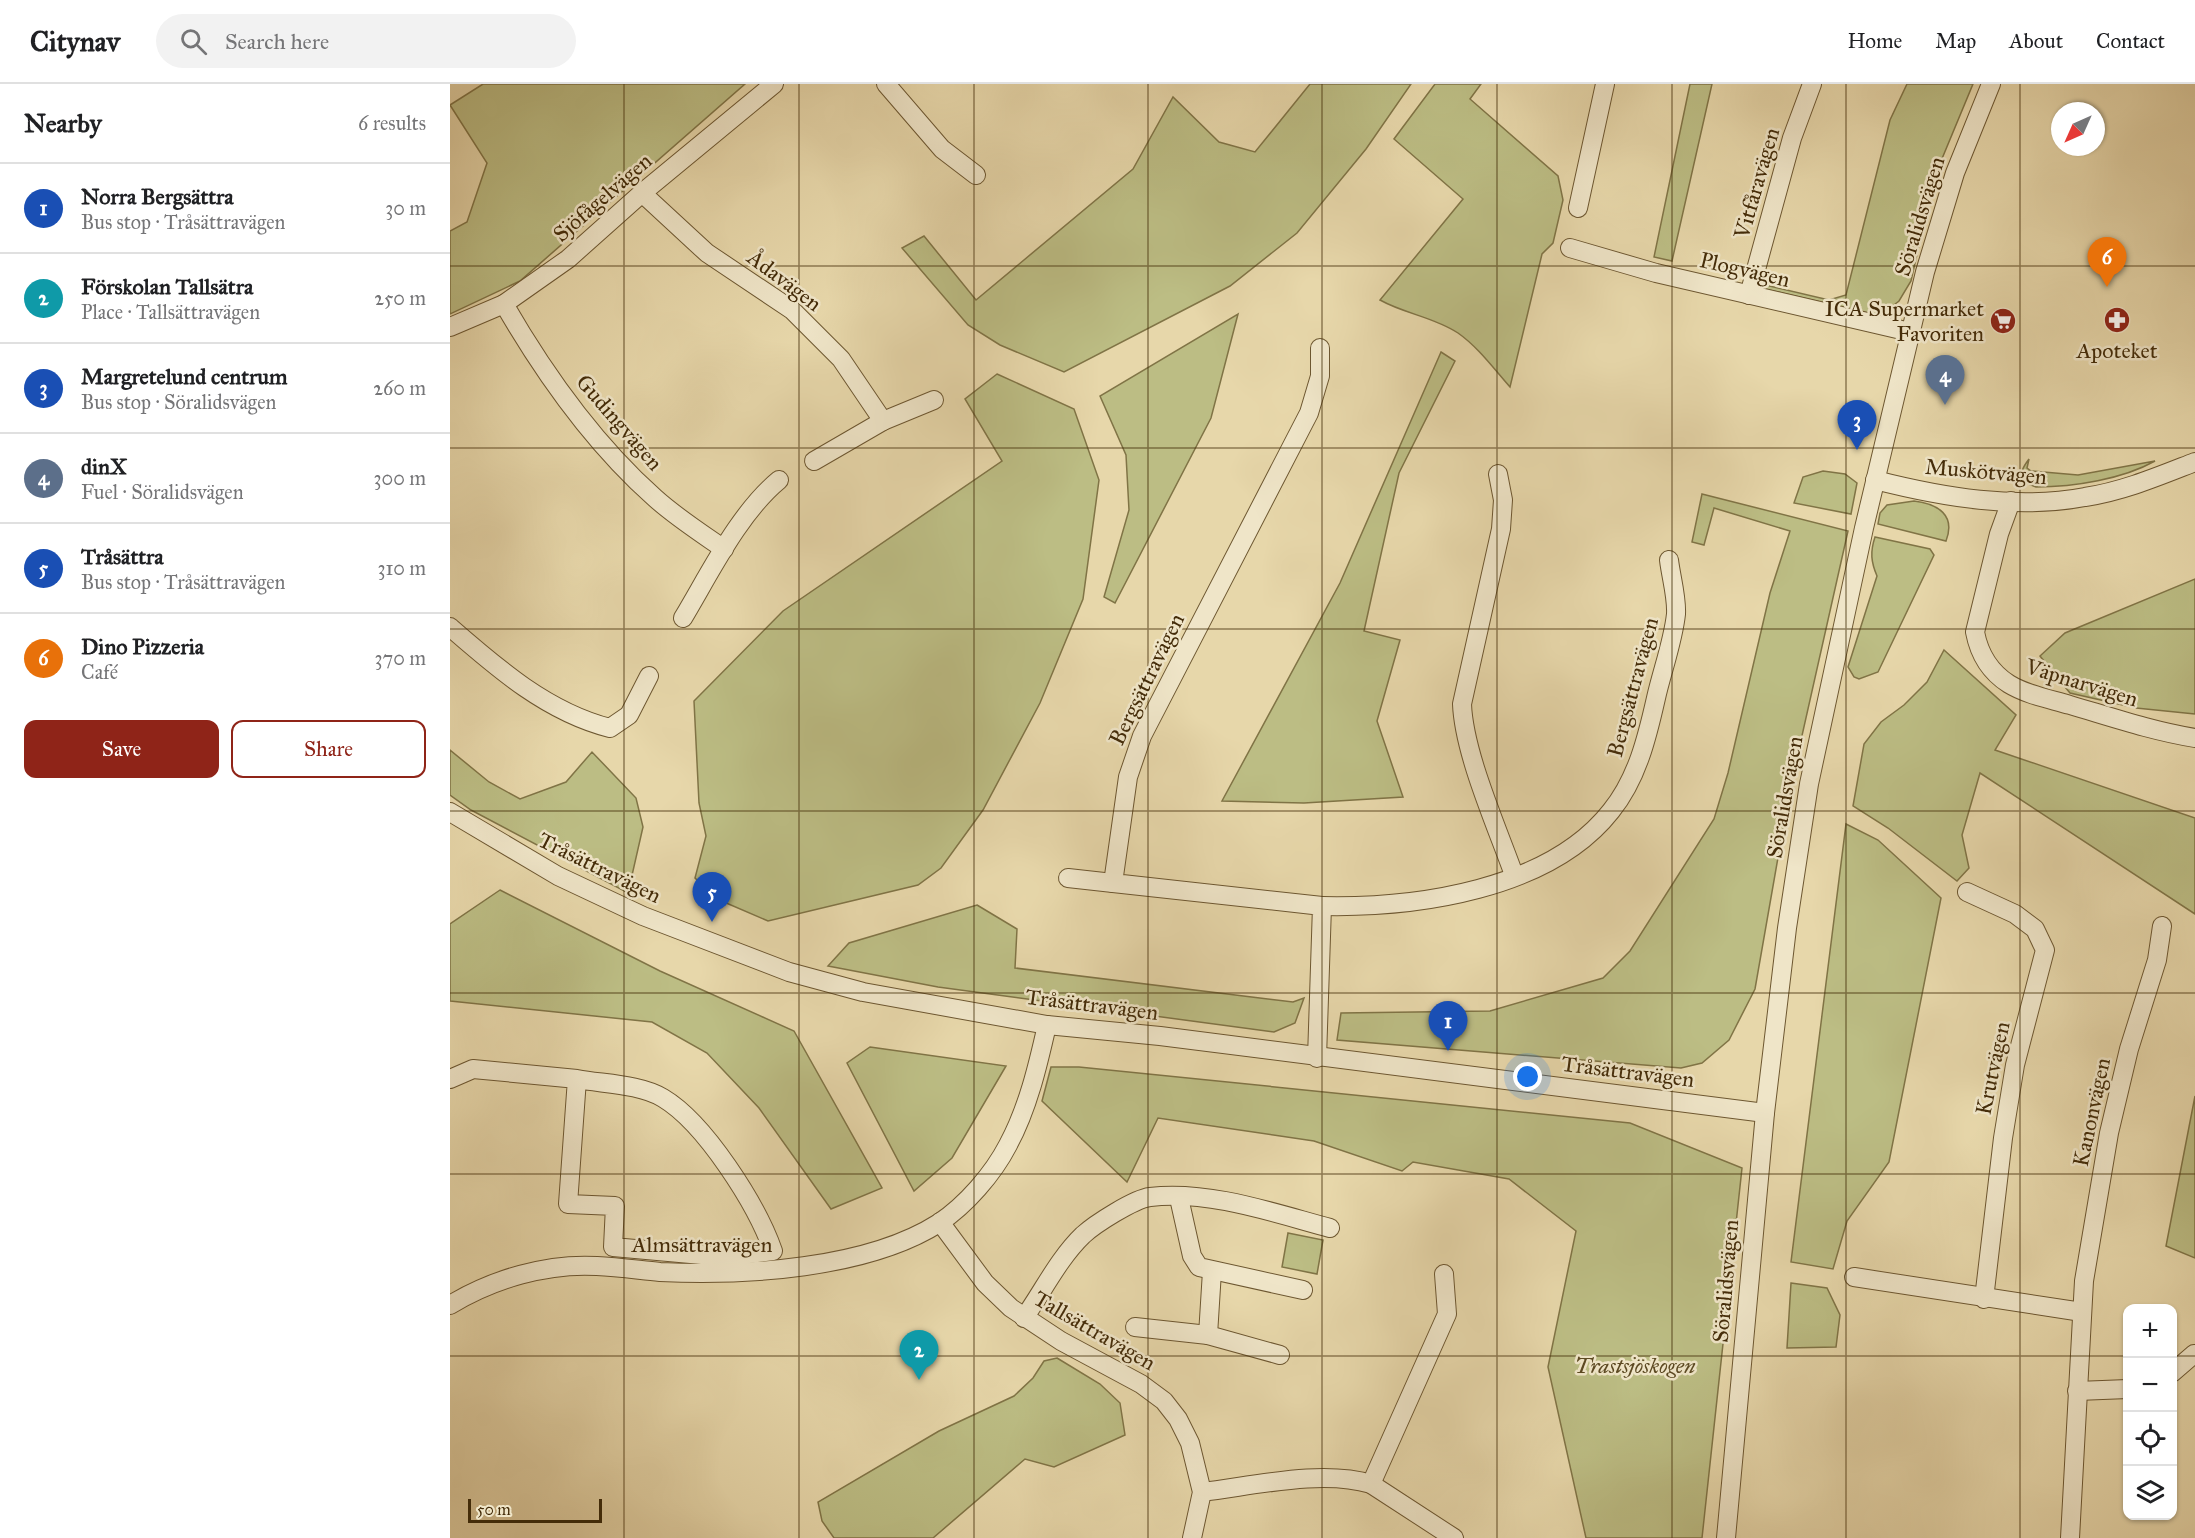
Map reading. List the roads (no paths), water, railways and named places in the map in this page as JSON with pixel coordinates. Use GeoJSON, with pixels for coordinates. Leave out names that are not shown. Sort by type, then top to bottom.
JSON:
{"type":"FeatureCollection","features":[{"type":"Feature","properties":{"kind":"street","name":"Sjöfågelvägen"},"geometry":{"type":"LineString","coordinates":[[450,327],[504,304],[568,259],[642,193],[774,84]]}},
{"type":"Feature","properties":{"kind":"street"},"geometry":{"type":"LineString","coordinates":[[886,84],[942,149],[976,175]]}},
{"type":"Feature","properties":{"kind":"street"},"geometry":{"type":"LineString","coordinates":[[1578,208],[1605,84]]}},
{"type":"Feature","properties":{"kind":"street","name":"Vitfåravägen"},"geometry":{"type":"LineString","coordinates":[[1749,296],[1792,138],[1812,84]]}},
{"type":"Feature","properties":{"kind":"street","name":"Söralidsvägen"},"geometry":{"type":"LineString","coordinates":[[1726,1538],[1765,1113],[1787,928],[1809,784],[1875,480],[1910,332],[1940,219],[1992,84]]}},
{"type":"Feature","properties":{"kind":"street","name":"Ådavägen"},"geometry":{"type":"LineString","coordinates":[[642,193],[707,253],[792,310],[841,359],[883,421]]}},
{"type":"Feature","properties":{"kind":"street","name":"Plogvägen"},"geometry":{"type":"LineString","coordinates":[[1570,248],[1749,296],[1910,332]]}},
{"type":"Feature","properties":{"kind":"street","name":"Gudingvägen"},"geometry":{"type":"LineString","coordinates":[[504,304],[562,393],[598,439],[654,498],[724,549]]}},
{"type":"Feature","properties":{"kind":"street","name":"Bergsättravägen"},"geometry":{"type":"LineString","coordinates":[[1320,348],[1320,376],[1309,413],[1142,736],[1128,777],[1113,883],[1322,906],[1386,904],[1431,900],[1478,889],[1548,862],[1581,840],[1611,812],[1631,781],[1647,738],[1676,613],[1669,560]]}},
{"type":"Feature","properties":{"kind":"street"},"geometry":{"type":"LineString","coordinates":[[814,461],[883,421],[934,400]]}},
{"type":"Feature","properties":{"kind":"street","name":"Muskötvägen"},"geometry":{"type":"LineString","coordinates":[[1875,480],[1950,496],[2043,501],[2086,497],[2148,481],[2195,462]]}},
{"type":"Feature","properties":{"kind":"street"},"geometry":{"type":"LineString","coordinates":[[1498,474],[1503,500],[1501,529],[1462,704],[1464,721],[1481,781],[1515,875]]}},
{"type":"Feature","properties":{"kind":"street"},"geometry":{"type":"LineString","coordinates":[[683,618],[724,549],[766,491],[779,480]]}},
{"type":"Feature","properties":{"kind":"street","name":"Väpnarvägen"},"geometry":{"type":"LineString","coordinates":[[2011,501],[1999,534],[1975,632],[1978,648],[1985,660],[2001,678],[2026,693],[2131,723],[2195,738]]}},
{"type":"Feature","properties":{"kind":"street"},"geometry":{"type":"LineString","coordinates":[[450,627],[493,664],[569,715],[610,728],[629,715],[649,676]]}},
{"type":"Feature","properties":{"kind":"street","name":"Tråsättravägen"},"geometry":{"type":"LineString","coordinates":[[450,812],[558,876],[643,916],[724,949],[789,972],[863,992],[1047,1025],[1160,1036],[1317,1058],[1765,1113]]}},
{"type":"Feature","properties":{"kind":"street"},"geometry":{"type":"LineString","coordinates":[[1068,878],[1113,883]]}},
{"type":"Feature","properties":{"kind":"street","name":"Krutvägen"},"geometry":{"type":"LineString","coordinates":[[1967,892],[2015,914],[2035,929],[2045,950],[2015,1065],[2003,1138],[1984,1299]]}},
{"type":"Feature","properties":{"kind":"street"},"geometry":{"type":"LineString","coordinates":[[1317,1058],[1322,906]]}},
{"type":"Feature","properties":{"kind":"street","name":"Kanonvägen"},"geometry":{"type":"LineString","coordinates":[[2070,1538],[2084,1281],[2109,1133],[2129,1049],[2157,960],[2162,926]]}},
{"type":"Feature","properties":{"kind":"street","name":"Almsättravägen"},"geometry":{"type":"LineString","coordinates":[[450,1305],[471,1292],[497,1282],[532,1272],[567,1268],[595,1265],[691,1272],[774,1270],[866,1254],[940,1222],[984,1181],[1008,1146],[1023,1109],[1047,1025]]}},
{"type":"Feature","properties":{"kind":"street"},"geometry":{"type":"LineString","coordinates":[[451,1077],[473,1069],[577,1079],[641,1090],[662,1097],[687,1119],[727,1166],[768,1236],[773,1251],[724,1257],[614,1247],[615,1206],[568,1204],[577,1079]]}},
{"type":"Feature","properties":{"kind":"street"},"geometry":{"type":"LineString","coordinates":[[1024,1318],[1067,1254],[1084,1235],[1117,1212],[1148,1197],[1226,1200],[1330,1228]]}},
{"type":"Feature","properties":{"kind":"street"},"geometry":{"type":"LineString","coordinates":[[1179,1198],[1192,1256],[1199,1268],[1303,1290]]}},
{"type":"Feature","properties":{"kind":"street","name":"Tallsättravägen"},"geometry":{"type":"LineString","coordinates":[[940,1222],[985,1283],[1024,1318],[1061,1341],[1141,1383],[1164,1401],[1186,1433],[1202,1492],[1192,1538]]}},
{"type":"Feature","properties":{"kind":"street"},"geometry":{"type":"LineString","coordinates":[[1208,1335],[1212,1271]]}},
{"type":"Feature","properties":{"kind":"street"},"geometry":{"type":"LineString","coordinates":[[1371,1484],[1447,1314],[1444,1274]]}},
{"type":"Feature","properties":{"kind":"street"},"geometry":{"type":"LineString","coordinates":[[1854,1277],[1984,1299],[2082,1312]]}},
{"type":"Feature","properties":{"kind":"street"},"geometry":{"type":"LineString","coordinates":[[1134,1327],[1208,1335],[1280,1355]]}},
{"type":"Feature","properties":{"kind":"street"},"geometry":{"type":"LineString","coordinates":[[2177,1369],[2194,1354]]}},
{"type":"Feature","properties":{"kind":"street"},"geometry":{"type":"LineString","coordinates":[[2077,1390],[2123,1389]]}},
{"type":"Feature","properties":{"kind":"street"},"geometry":{"type":"LineString","coordinates":[[1202,1492],[1328,1478],[1356,1479],[1371,1484],[1454,1538]]}},
{"type":"Feature","properties":{"kind":"place","name":"Dino Pizzeria"},"geometry":{"type":"Point","coordinates":[2107,287]}},
{"type":"Feature","properties":{"kind":"place","name":"Apoteket"},"geometry":{"type":"Point","coordinates":[2117,320]}},
{"type":"Feature","properties":{"kind":"place","name":"ICA Supermarket Favoriten"},"geometry":{"type":"Point","coordinates":[2003,321]}},
{"type":"Feature","properties":{"kind":"place","name":"dinX"},"geometry":{"type":"Point","coordinates":[1945,405]}},
{"type":"Feature","properties":{"kind":"place","name":"Margretelund centrum"},"geometry":{"type":"Point","coordinates":[1857,450]}},
{"type":"Feature","properties":{"kind":"place","name":"Tråsättra"},"geometry":{"type":"Point","coordinates":[712,922]}},
{"type":"Feature","properties":{"kind":"place","name":"Norra Bergsättra"},"geometry":{"type":"Point","coordinates":[1448,1051]}},
{"type":"Feature","properties":{"kind":"place","name":"Förskolan Tallsätra"},"geometry":{"type":"Point","coordinates":[919,1380]}},
{"type":"Feature","properties":{"kind":"park label","name":"Trastsjöskogen"},"geometry":{"type":"Point","coordinates":[1635,1365]}}]}
